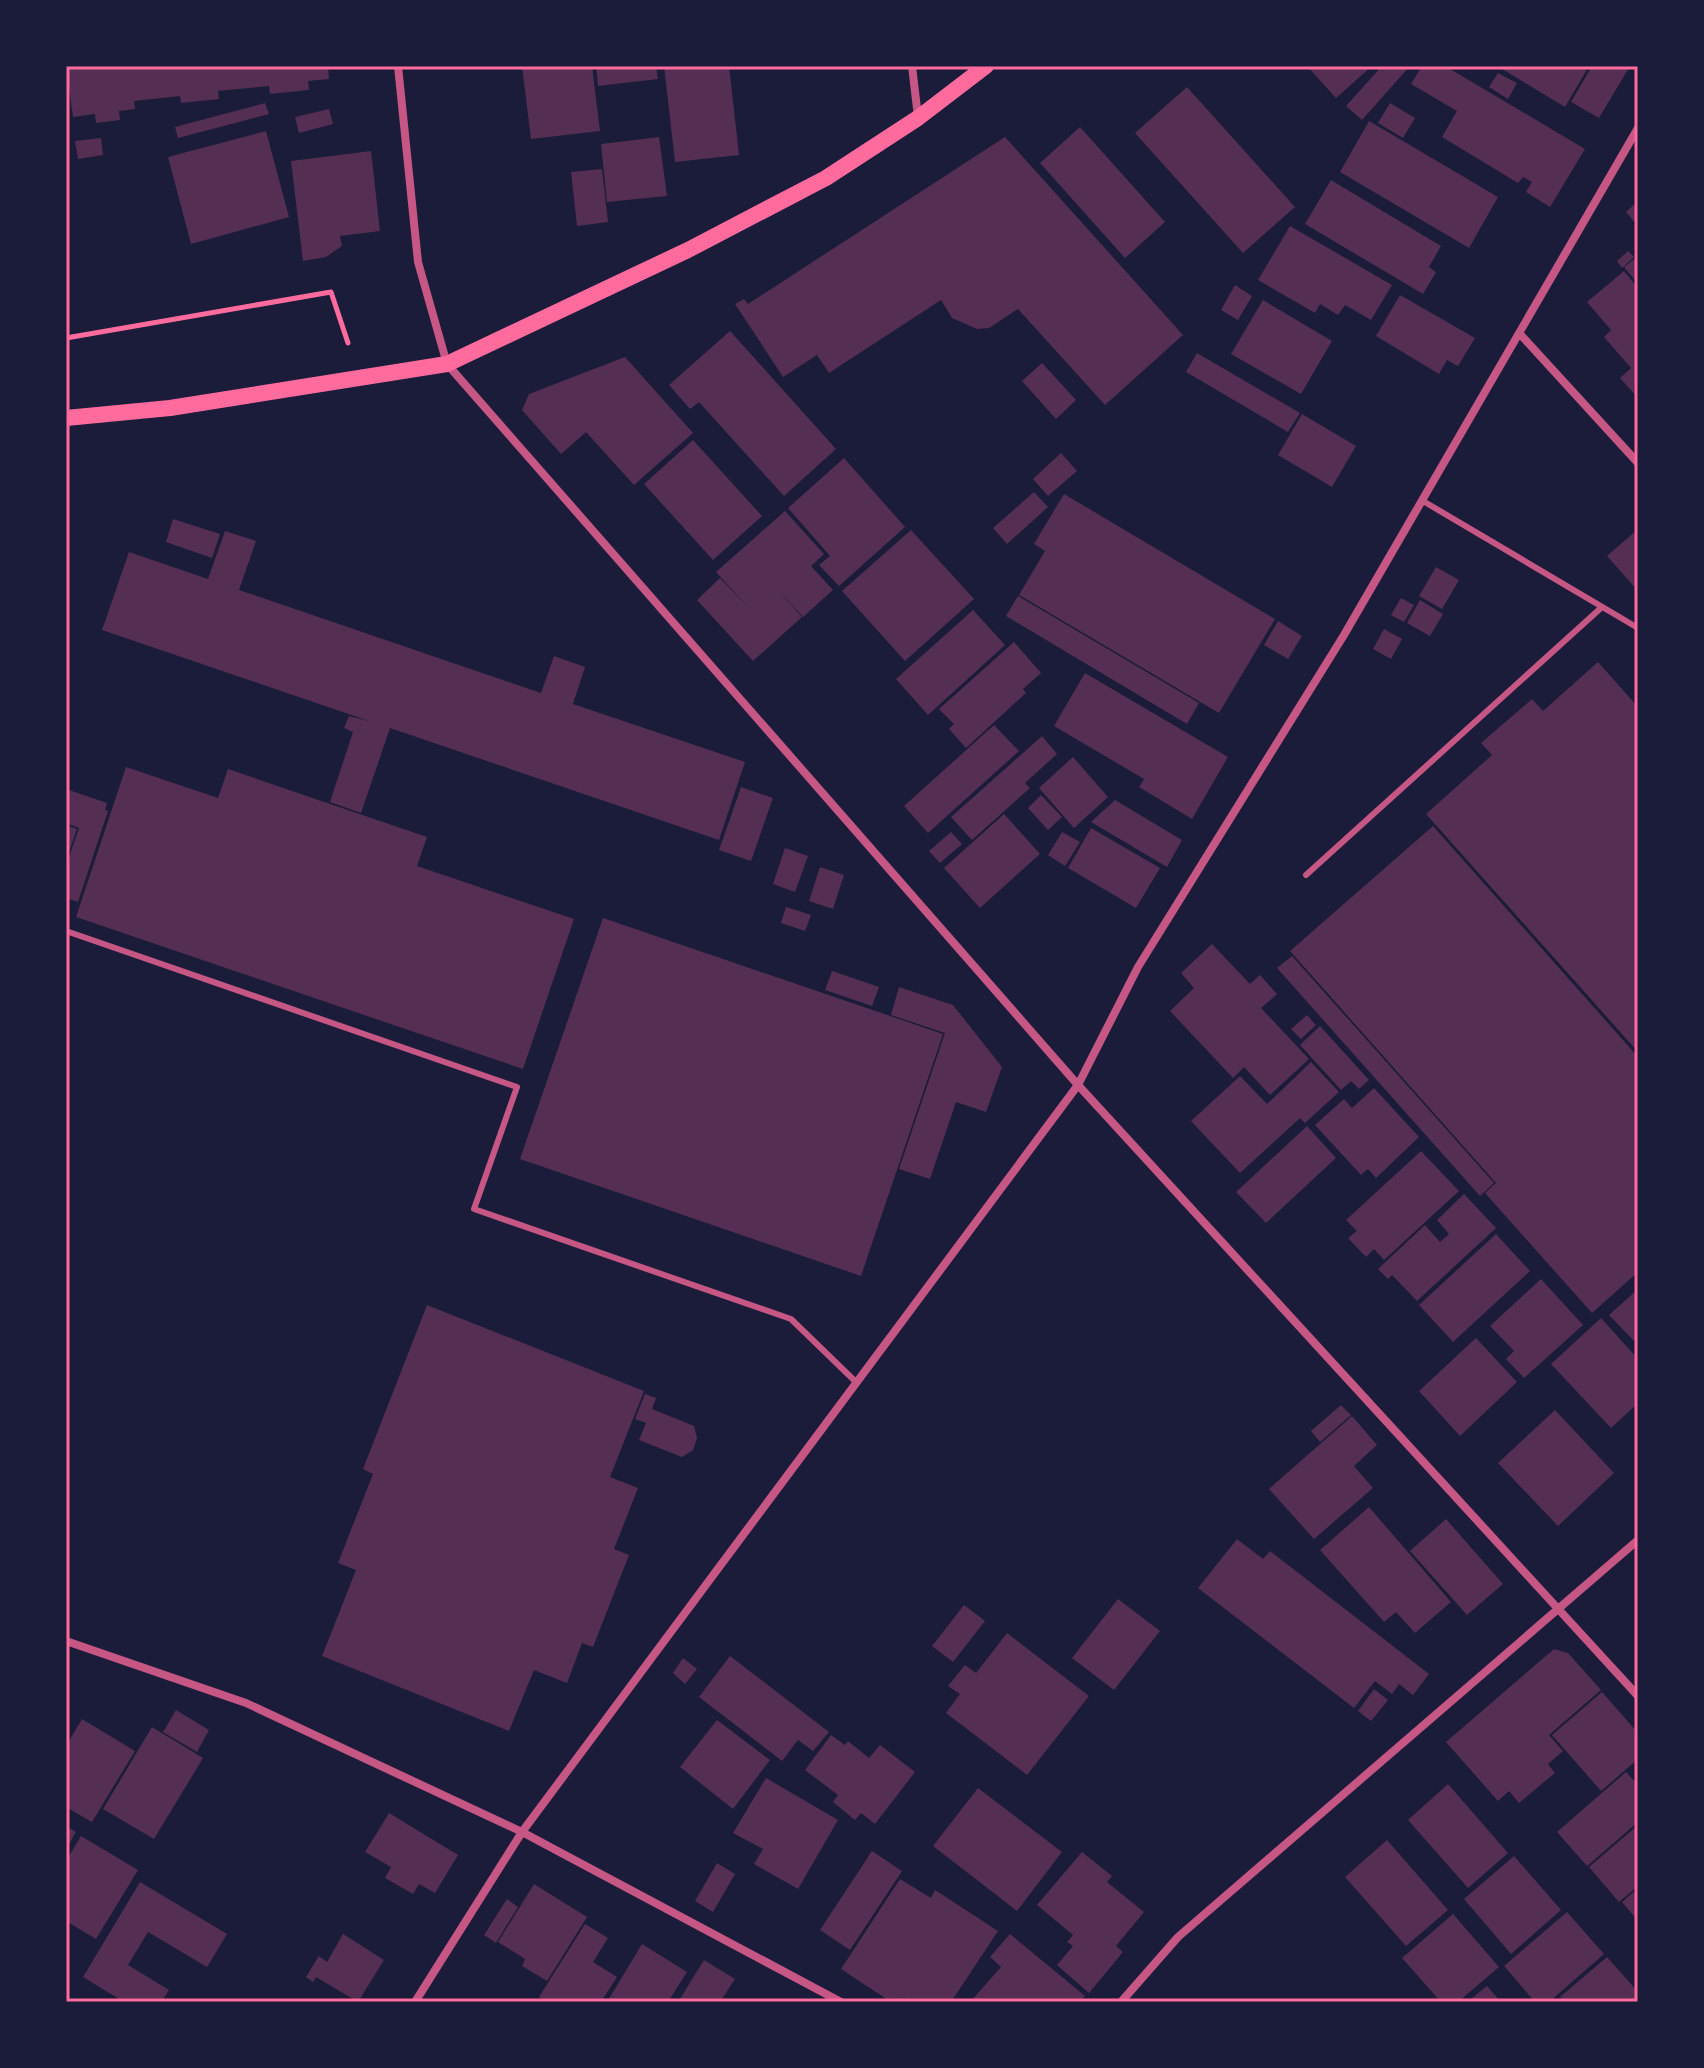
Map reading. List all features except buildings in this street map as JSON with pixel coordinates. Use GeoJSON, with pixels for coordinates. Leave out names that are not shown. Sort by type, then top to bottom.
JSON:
{"type":"FeatureCollection","features":[{"type":"Feature","properties":{"kind":"main road"},"geometry":{"type":"LineString","coordinates":[[66,418],[170,408],[447,364],[688,250],[826,178],[918,118],[986,66]]}},
{"type":"Feature","properties":{"kind":"street"},"geometry":{"type":"LineString","coordinates":[[398,66],[418,262],[447,364],[1078,1085],[1638,1696]]}},
{"type":"Feature","properties":{"kind":"street"},"geometry":{"type":"LineString","coordinates":[[912,66],[918,118]]}},
{"type":"Feature","properties":{"kind":"street"},"geometry":{"type":"LineString","coordinates":[[415,2002],[522,1832],[1078,1085],[1138,967],[1344,635],[1638,128]]}},
{"type":"Feature","properties":{"kind":"street"},"geometry":{"type":"LineString","coordinates":[[1520,334],[1638,463]]}},
{"type":"Feature","properties":{"kind":"street"},"geometry":{"type":"LineString","coordinates":[[1121,2002],[1178,1937],[1638,1540]]}},
{"type":"Feature","properties":{"kind":"street"},"geometry":{"type":"LineString","coordinates":[[66,1641],[246,1703],[522,1832],[841,2002]]}},
{"type":"Feature","properties":{"kind":"lane"},"geometry":{"type":"LineString","coordinates":[[1423,501],[1638,628]]}},
{"type":"Feature","properties":{"kind":"lane"},"geometry":{"type":"LineString","coordinates":[[1306,875],[1602,607]]}},
{"type":"Feature","properties":{"kind":"lane"},"geometry":{"type":"LineString","coordinates":[[66,931],[517,1087],[474,1209],[791,1319],[857,1383]]}},
{"type":"Feature","properties":{"kind":"path"},"geometry":{"type":"LineString","coordinates":[[66,338],[331,292],[359,378]]}}]}
